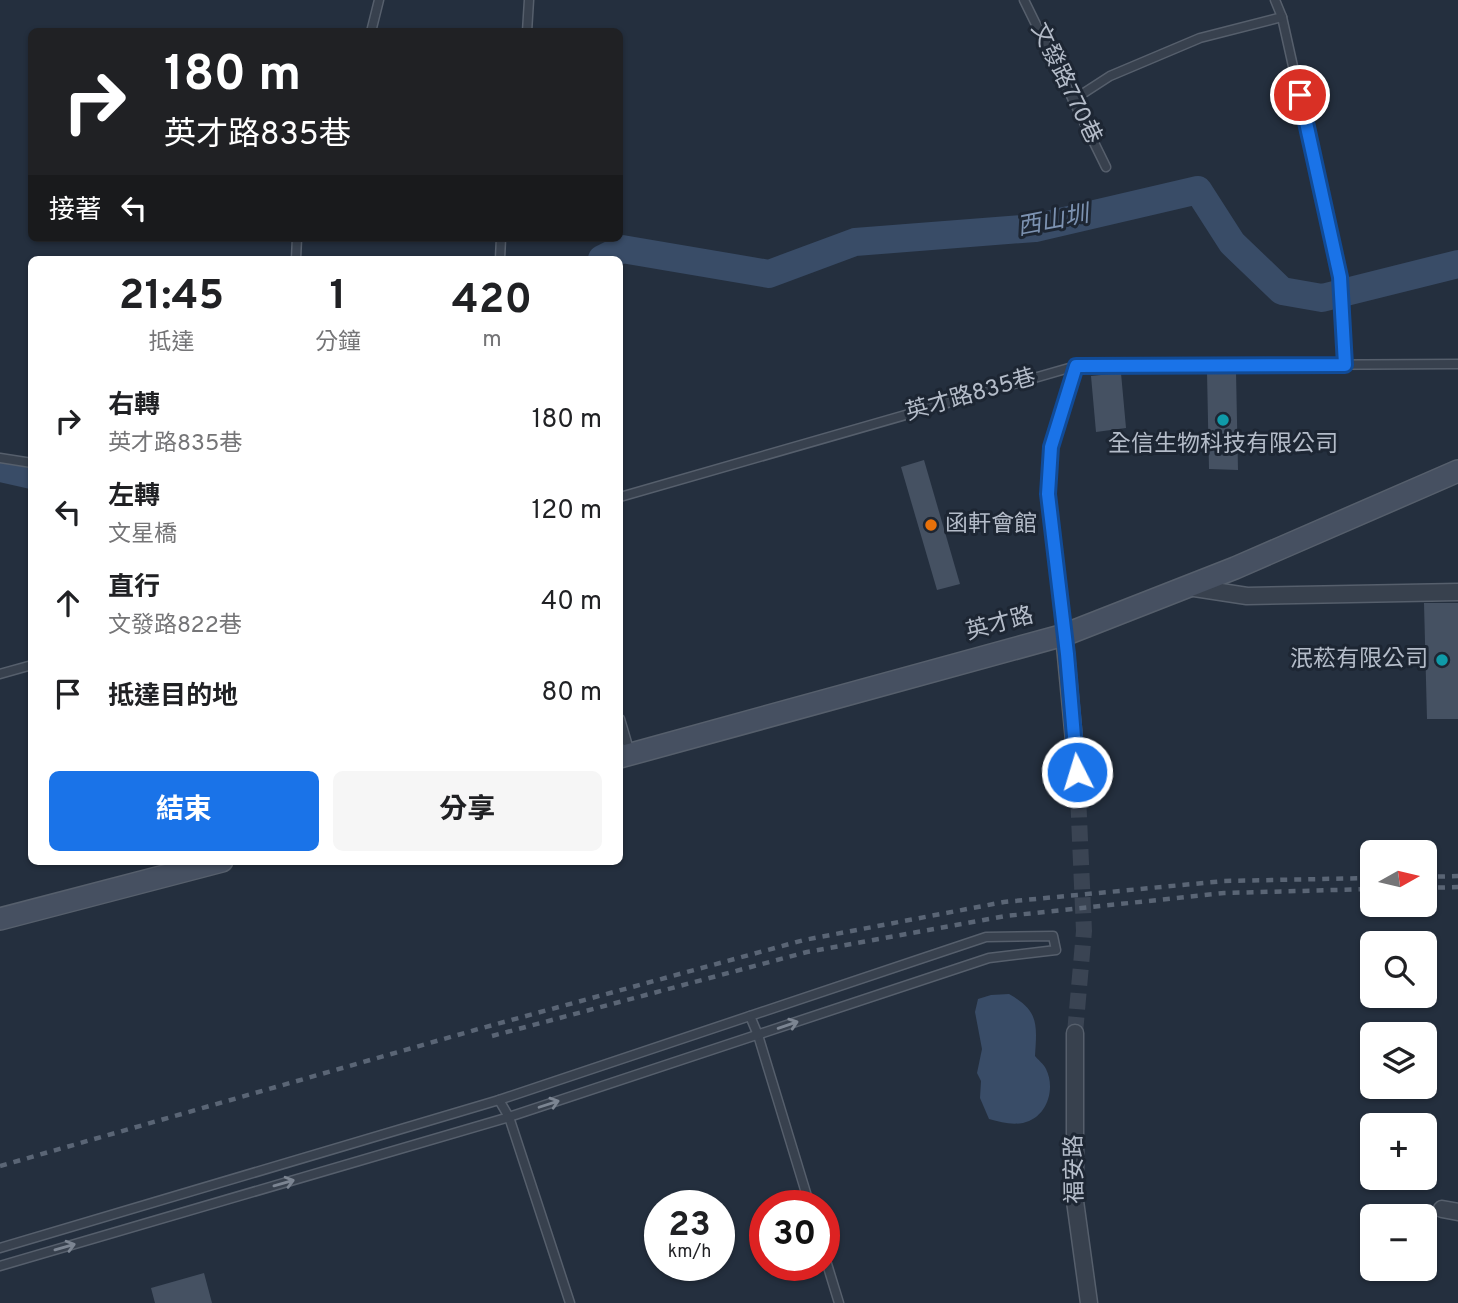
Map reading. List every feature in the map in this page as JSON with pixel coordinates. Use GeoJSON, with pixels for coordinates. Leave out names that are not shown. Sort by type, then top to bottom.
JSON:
{"type":"FeatureCollection","features":[{"type":"Feature","properties":{"kind":"street","name":"英才路"},"geometry":{"type":"LineString","coordinates":[[625,755],[1064,635],[1235,568],[1458,471]]}},
{"type":"Feature","properties":{"kind":"street"},"geometry":{"type":"LineString","coordinates":[[1186,586],[1247,596],[1458,592]]}},
{"type":"Feature","properties":{"kind":"street"},"geometry":{"type":"LineString","coordinates":[[1064,635],[1077,772]]}},
{"type":"Feature","properties":{"kind":"street"},"geometry":{"type":"LineString","coordinates":[[0,919],[207,865]]}},
{"type":"Feature","properties":{"kind":"street","name":"福安路"},"geometry":{"type":"LineString","coordinates":[[1075,1033],[1075,1201],[1089,1303]]}},
{"type":"Feature","properties":{"kind":"lane"},"geometry":{"type":"LineString","coordinates":[[372,28],[379,0]]}},
{"type":"Feature","properties":{"kind":"lane"},"geometry":{"type":"LineString","coordinates":[[527,28],[528,0]]}},
{"type":"Feature","properties":{"kind":"lane","name":"文發路770巷"},"geometry":{"type":"LineString","coordinates":[[1024,0],[1106,167]]}},
{"type":"Feature","properties":{"kind":"lane"},"geometry":{"type":"LineString","coordinates":[[1275,0],[1282,17],[1340,277],[1345,365]]}},
{"type":"Feature","properties":{"kind":"lane"},"geometry":{"type":"LineString","coordinates":[[1073,100],[1110,76],[1200,38],[1282,17]]}},
{"type":"Feature","properties":{"kind":"lane","name":"英才路835巷"},"geometry":{"type":"LineString","coordinates":[[623,496],[1076,366],[1458,364]]}},
{"type":"Feature","properties":{"kind":"lane"},"geometry":{"type":"LineString","coordinates":[[1064,635],[1048,494],[1051,447],[1076,366]]}},
{"type":"Feature","properties":{"kind":"lane"},"geometry":{"type":"LineString","coordinates":[[0,458],[28,462]]}},
{"type":"Feature","properties":{"kind":"lane"},"geometry":{"type":"LineString","coordinates":[[0,674],[28,667]]}},
{"type":"Feature","properties":{"kind":"lane"},"geometry":{"type":"LineString","coordinates":[[0,1248],[499,1100],[986,937],[1053,936],[1056,950],[989,958],[509,1117],[0,1266]]}},
{"type":"Feature","properties":{"kind":"lane"},"geometry":{"type":"LineString","coordinates":[[750,1016],[805,1190]]}},
{"type":"Feature","properties":{"kind":"lane"},"geometry":{"type":"LineString","coordinates":[[499,1100],[509,1117],[569,1303]]}},
{"type":"Feature","properties":{"kind":"lane"},"geometry":{"type":"LineString","coordinates":[[832,1281],[839,1303]]}},
{"type":"Feature","properties":{"kind":"water"},"geometry":{"type":"Polygon","coordinates":[[[1009,994],[1026,1006],[1034,1019],[1035,1056],[1045,1067],[1050,1085],[1043,1109],[1031,1120],[1018,1124],[989,1119],[980,1098],[981,1081],[977,1073],[982,1049],[975,1012],[978,999],[1009,994]]]}},
{"type":"Feature","properties":{"kind":"building","name":"全信生物科技有限公司"},"geometry":{"type":"Polygon","coordinates":[[[1207,372],[1236,372],[1238,470],[1209,469],[1207,372]]]}},
{"type":"Feature","properties":{"kind":"building"},"geometry":{"type":"Polygon","coordinates":[[[1121,373],[1126,428],[1096,432],[1091,376],[1121,373]]]}},
{"type":"Feature","properties":{"kind":"building","name":"函軒會館"},"geometry":{"type":"Polygon","coordinates":[[[924,460],[960,584],[937,590],[901,467],[924,460]]]}},
{"type":"Feature","properties":{"kind":"building","name":"泯菘有限公司"},"geometry":{"type":"Polygon","coordinates":[[[1424,603],[1458,603],[1458,719],[1427,719],[1424,603]]]}},
{"type":"Feature","properties":{"kind":"building"},"geometry":{"type":"Polygon","coordinates":[[[204,1273],[212,1303],[155,1303],[151,1288],[204,1273]]]}},
{"type":"Feature","properties":{"kind":"waterway","name":"西山圳"},"geometry":{"type":"LineString","coordinates":[[608,256],[622,249],[769,274],[855,242],[1035,228],[1198,190],[1232,243],[1282,291],[1322,298],[1458,264]]}},
{"type":"Feature","properties":{"kind":"waterway","name":"西山圳"},"geometry":{"type":"LineString","coordinates":[[0,468],[28,474]]}},
{"type":"Feature","properties":{"kind":"tunnel"},"geometry":{"type":"LineString","coordinates":[[1075,1033],[1084,931],[1077,772]]}},
{"type":"Feature","properties":{"kind":"railway"},"geometry":{"type":"LineString","coordinates":[[1437,877],[1458,876]]}},
{"type":"Feature","properties":{"kind":"railway"},"geometry":{"type":"LineString","coordinates":[[0,1166],[482,1028],[804,940],[1004,902],[1224,881],[1360,878]]}},
{"type":"Feature","properties":{"kind":"railway"},"geometry":{"type":"LineString","coordinates":[[1437,888],[1458,887]]}},
{"type":"Feature","properties":{"kind":"railway"},"geometry":{"type":"LineString","coordinates":[[492,1036],[807,952],[1006,916],[1224,893],[1360,889]]}},
{"type":"Feature","properties":{"kind":"place","name":"全信生物科技有限公司"},"geometry":{"type":"Point","coordinates":[1223,420]}},
{"type":"Feature","properties":{"kind":"place","name":"函軒會館"},"geometry":{"type":"Point","coordinates":[931,525]}},
{"type":"Feature","properties":{"kind":"place","name":"泯菘有限公司"},"geometry":{"type":"Point","coordinates":[1442,660]}},
{"type":"Feature","properties":{"kind":"route"},"geometry":{"type":"LineString","coordinates":[[1077,772],[1067,654],[1048,494],[1051,447],[1056,424],[1076,366],[1345,365],[1340,277],[1300,95]]}}]}
